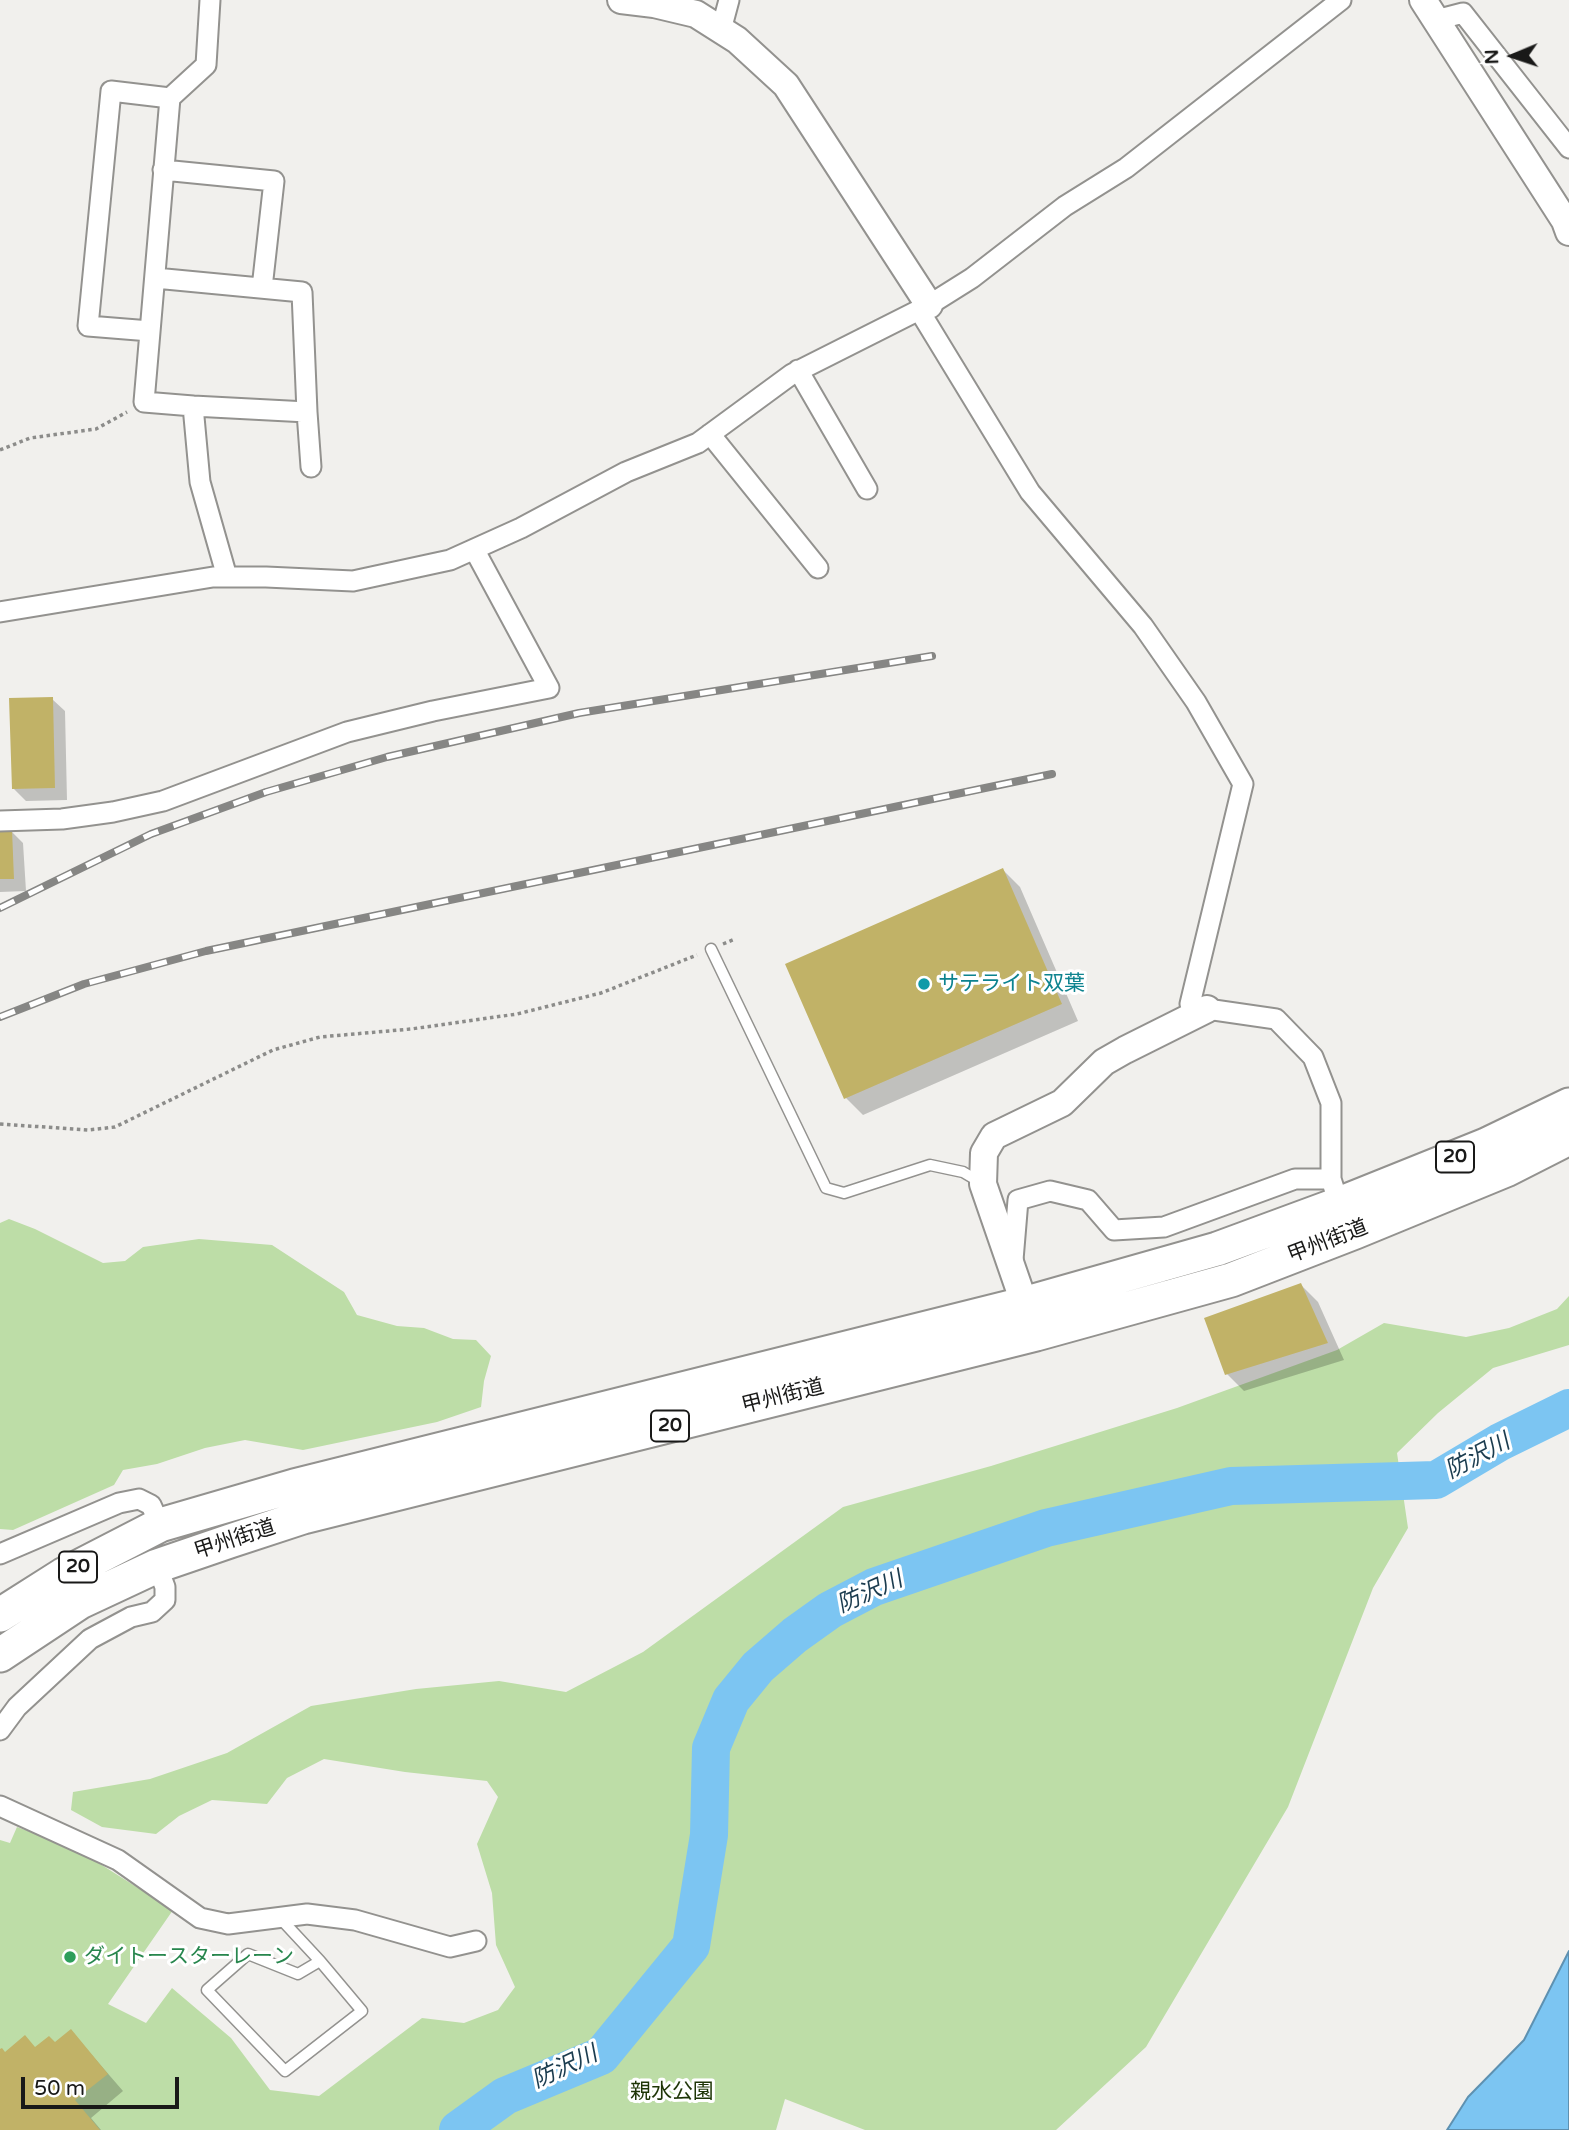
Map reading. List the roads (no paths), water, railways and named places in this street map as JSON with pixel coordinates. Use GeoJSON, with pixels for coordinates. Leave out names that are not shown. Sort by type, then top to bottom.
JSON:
{"type":"FeatureCollection","features":[{"type":"Feature","properties":{"kind":"highway","name":"甲州街道"},"geometry":{"type":"LineString","coordinates":[[0,1615],[63,1575],[160,1525],[294,1486],[1023,1304],[1217,1249],[1335,1191],[1486,1145],[1569,1105]]}},
{"type":"Feature","properties":{"kind":"highway","name":"甲州街道"},"geometry":{"type":"LineString","coordinates":[[0,1655],[80,1602],[157,1566],[303,1517],[1036,1335],[1231,1279],[1506,1170],[1569,1138]]}},
{"type":"Feature","properties":{"kind":"street"},"geometry":{"type":"LineString","coordinates":[[210,0],[206,65],[170,98],[144,402],[307,412]]}},
{"type":"Feature","properties":{"kind":"street"},"geometry":{"type":"LineString","coordinates":[[621,0],[654,4],[696,14],[737,40],[786,85],[924,307],[1030,492],[1143,626],[1196,702],[1243,784],[1190,1004],[1276,1019],[1313,1057],[1331,1103],[1335,1191],[1295,1179],[1164,1227],[1114,1230],[1088,1200],[1050,1191],[1018,1200],[1012,1272]]}},
{"type":"Feature","properties":{"kind":"street"},"geometry":{"type":"LineString","coordinates":[[721,30],[729,0]]}},
{"type":"Feature","properties":{"kind":"street"},"geometry":{"type":"LineString","coordinates":[[0,612],[213,577],[353,582],[450,560],[522,528],[626,472],[698,443],[798,370],[924,307],[972,278],[1065,206],[1126,168],[1341,0]]}},
{"type":"Feature","properties":{"kind":"street"},"geometry":{"type":"LineString","coordinates":[[1429,10],[1463,13],[1569,148]]}},
{"type":"Feature","properties":{"kind":"street"},"geometry":{"type":"LineString","coordinates":[[1429,10],[1565,221],[1569,232]]}},
{"type":"Feature","properties":{"kind":"street"},"geometry":{"type":"LineString","coordinates":[[150,331],[88,326],[111,92],[170,98]]}},
{"type":"Feature","properties":{"kind":"street"},"geometry":{"type":"LineString","coordinates":[[163,170],[274,181],[262,288]]}},
{"type":"Feature","properties":{"kind":"street"},"geometry":{"type":"LineString","coordinates":[[155,278],[302,292],[311,467]]}},
{"type":"Feature","properties":{"kind":"street"},"geometry":{"type":"LineString","coordinates":[[798,370],[866,489]]}},
{"type":"Feature","properties":{"kind":"street"},"geometry":{"type":"LineString","coordinates":[[193,405],[200,482],[227,577]]}},
{"type":"Feature","properties":{"kind":"street"},"geometry":{"type":"LineString","coordinates":[[709,434],[818,568]]}},
{"type":"Feature","properties":{"kind":"street"},"geometry":{"type":"LineString","coordinates":[[0,821],[62,819],[163,801],[347,732],[433,711],[549,688],[474,549]]}},
{"type":"Feature","properties":{"kind":"street"},"geometry":{"type":"LineString","coordinates":[[1036,1335],[983,1184],[984,1153],[994,1136],[1062,1103],[1104,1062],[1207,1009]]}},
{"type":"Feature","properties":{"kind":"street"},"geometry":{"type":"LineString","coordinates":[[0,1553],[119,1503],[139,1499],[151,1505],[160,1525]]}},
{"type":"Feature","properties":{"kind":"street"},"geometry":{"type":"LineString","coordinates":[[0,1730],[17,1707],[90,1639],[131,1618],[152,1612],[165,1600],[165,1587],[157,1566]]}},
{"type":"Feature","properties":{"kind":"street"},"geometry":{"type":"LineString","coordinates":[[0,1806],[118,1860],[200,1918],[228,1924],[307,1914],[355,1920],[450,1947],[476,1941]]}},
{"type":"Feature","properties":{"kind":"lane"},"geometry":{"type":"LineString","coordinates":[[711,949],[826,1188],[844,1193],[930,1165],[963,1172],[983,1184]]}},
{"type":"Feature","properties":{"kind":"lane"},"geometry":{"type":"LineString","coordinates":[[280,1918],[320,1961],[362,2011],[285,2071],[208,1990],[248,1954],[298,1973],[320,1961]]}},
{"type":"Feature","properties":{"kind":"water"},"geometry":{"type":"Polygon","coordinates":[[[1569,1951],[1569,2130],[1447,2130],[1468,2097],[1524,2040],[1569,1951]]]}},
{"type":"Feature","properties":{"kind":"waterway","name":"防沢川"},"geometry":{"type":"LineString","coordinates":[[458,2130],[505,2096],[601,2056],[691,1946],[709,1835],[711,1748],[731,1700],[758,1667],[795,1635],[830,1610],[874,1587],[1046,1528],[1231,1486],[1436,1480],[1500,1442],[1569,1408]]}},
{"type":"Feature","properties":{"kind":"railway"},"geometry":{"type":"LineString","coordinates":[[0,908],[151,834],[266,792],[387,757],[579,713],[932,656]]}},
{"type":"Feature","properties":{"kind":"railway"},"geometry":{"type":"LineString","coordinates":[[0,1017],[84,984],[206,951],[1052,774]]}},
{"type":"Feature","properties":{"kind":"place","name":"サテライト双葉"},"geometry":{"type":"Point","coordinates":[924,984]}},
{"type":"Feature","properties":{"kind":"place","name":"ダイトースターレーン"},"geometry":{"type":"Point","coordinates":[70,1957]}},
{"type":"Feature","properties":{"kind":"park label","name":"親水公園"},"geometry":{"type":"Point","coordinates":[672,2092]}}]}
